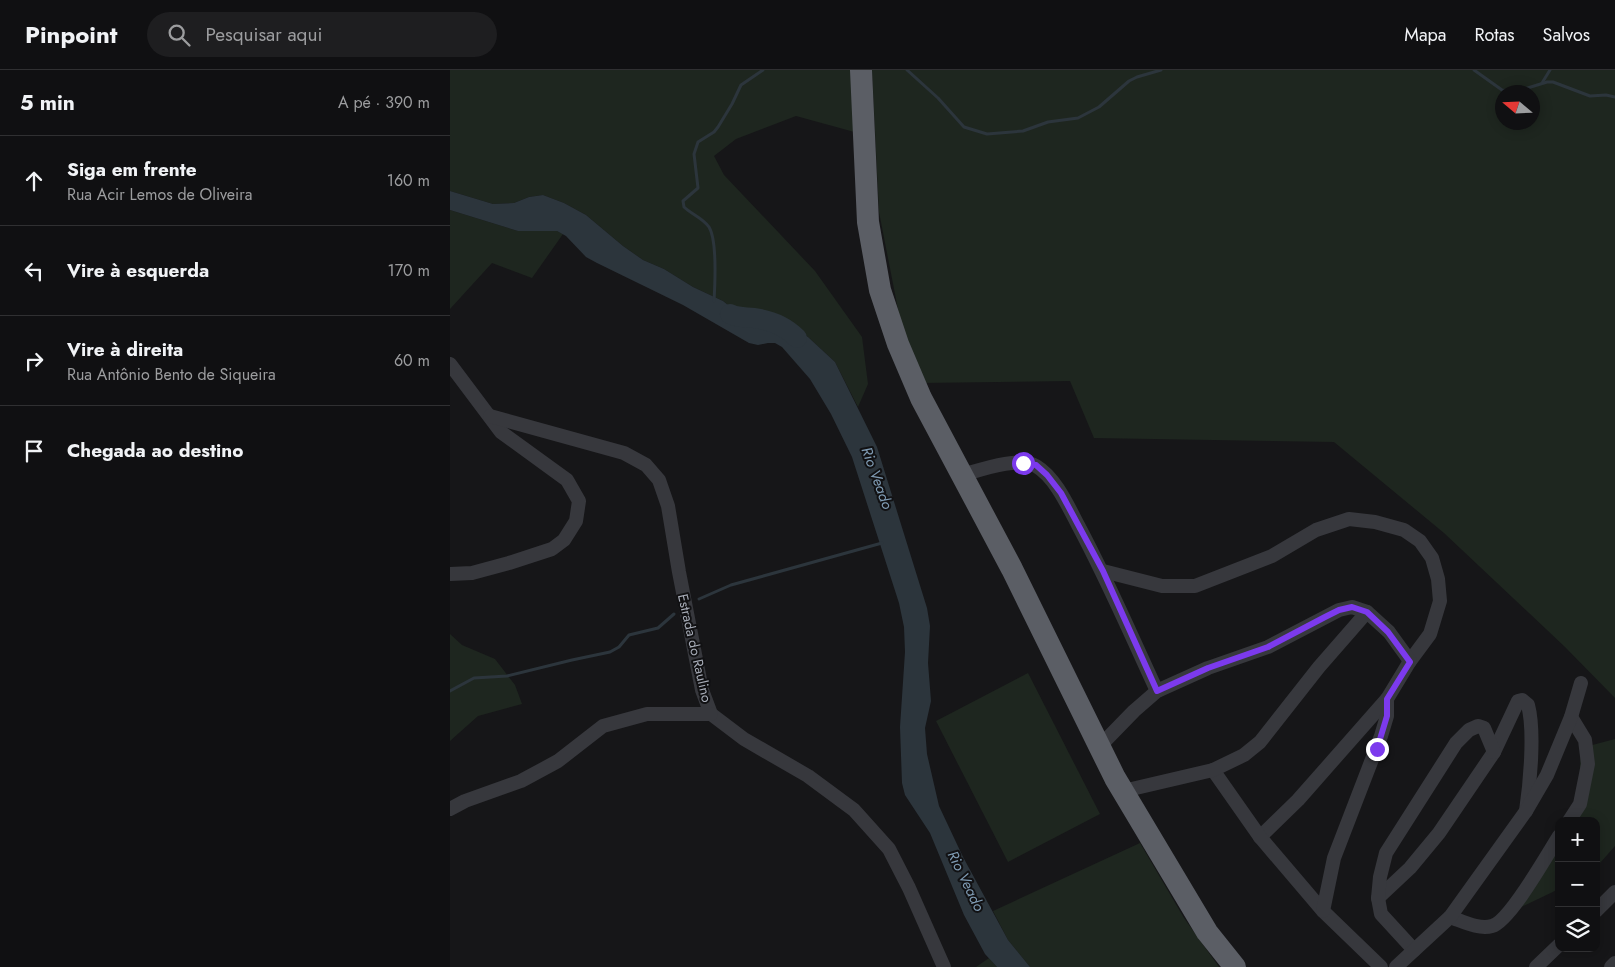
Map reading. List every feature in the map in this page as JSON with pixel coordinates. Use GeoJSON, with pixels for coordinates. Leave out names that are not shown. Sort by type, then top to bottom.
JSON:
{"type":"FeatureCollection","features":[{"type":"Feature","properties":{"kind":"highway"},"geometry":{"type":"LineString","coordinates":[[861,70],[868,222],[880,290],[898,344],[921,398],[1012,569],[1123,792],[1207,932],[1235,967]]}},
{"type":"Feature","properties":{"kind":"street"},"geometry":{"type":"LineString","coordinates":[[450,364],[501,432],[567,480],[579,502],[576,521],[564,540],[552,549],[509,564],[472,573],[450,574]]}},
{"type":"Feature","properties":{"kind":"street","name":"Estrada do Raulino"},"geometry":{"type":"LineString","coordinates":[[490,416],[624,453],[646,465],[659,480],[668,506],[702,690],[711,714],[744,739],[808,776],[854,810],[889,849],[909,888],[944,967]]}},
{"type":"Feature","properties":{"kind":"street"},"geometry":{"type":"LineString","coordinates":[[962,475],[1002,464],[1023,463],[1036,465],[1047,475],[1061,493],[1103,571],[1157,691]]}},
{"type":"Feature","properties":{"kind":"street"},"geometry":{"type":"LineString","coordinates":[[1103,571],[1162,586],[1195,586],[1272,556],[1316,530],[1349,519],[1375,522],[1404,530],[1420,541],[1432,558],[1438,579],[1440,602],[1430,634],[1387,699],[1298,800],[1260,837]]}},
{"type":"Feature","properties":{"kind":"street"},"geometry":{"type":"LineString","coordinates":[[1099,746],[1157,691],[1208,668],[1268,647],[1339,610],[1352,607],[1367,612],[1388,632],[1410,662]]}},
{"type":"Feature","properties":{"kind":"street"},"geometry":{"type":"LineString","coordinates":[[1123,792],[1213,770],[1244,755],[1260,742],[1319,667],[1367,612]]}},
{"type":"Feature","properties":{"kind":"street"},"geometry":{"type":"LineString","coordinates":[[1396,967],[1450,917],[1526,811],[1547,775],[1571,717],[1581,683]]}},
{"type":"Feature","properties":{"kind":"street"},"geometry":{"type":"LineString","coordinates":[[1322,911],[1334,858],[1382,736],[1387,716],[1387,699]]}},
{"type":"Feature","properties":{"kind":"street"},"geometry":{"type":"LineString","coordinates":[[1378,898],[1410,868],[1439,833],[1494,752],[1518,701],[1522,700],[1528,705],[1531,726],[1529,793],[1526,811]]}},
{"type":"Feature","properties":{"kind":"street"},"geometry":{"type":"LineString","coordinates":[[450,809],[465,801],[521,780],[558,761],[603,726],[647,714],[711,714]]}},
{"type":"Feature","properties":{"kind":"street"},"geometry":{"type":"LineString","coordinates":[[1571,717],[1585,740],[1588,764],[1580,804],[1572,817]]}},
{"type":"Feature","properties":{"kind":"street"},"geometry":{"type":"LineString","coordinates":[[1414,950],[1381,914],[1378,898],[1380,877],[1386,854],[1456,743],[1469,730],[1478,726],[1484,728],[1494,752]]}},
{"type":"Feature","properties":{"kind":"street"},"geometry":{"type":"LineString","coordinates":[[1213,770],[1260,837],[1322,911],[1381,967]]}},
{"type":"Feature","properties":{"kind":"street"},"geometry":{"type":"LineString","coordinates":[[1450,917],[1480,927],[1493,926],[1512,910],[1555,842]]}},
{"type":"Feature","properties":{"kind":"street"},"geometry":{"type":"LineString","coordinates":[[1600,907],[1615,892]]}},
{"type":"Feature","properties":{"kind":"street"},"geometry":{"type":"LineString","coordinates":[[1536,967],[1555,949]]}},
{"type":"Feature","properties":{"kind":"street"},"geometry":{"type":"LineString","coordinates":[[1611,967],[1615,963]]}},
{"type":"Feature","properties":{"kind":"shaded area"},"geometry":{"type":"Polygon","coordinates":[[[450,70],[856,70],[858,133],[796,116],[736,139],[714,156],[724,175],[815,271],[862,337],[868,384],[858,407],[835,362],[808,337],[792,327],[738,313],[723,301],[693,287],[664,269],[643,260],[586,215],[564,203],[543,195],[529,197],[514,203],[493,204],[450,191],[450,70]]]}},
{"type":"Feature","properties":{"kind":"shaded area"},"geometry":{"type":"Polygon","coordinates":[[[872,70],[1615,70],[1615,698],[1565,647],[1444,533],[1334,442],[1094,438],[1070,381],[919,383],[905,345],[879,212],[872,70]]]}},
{"type":"Feature","properties":{"kind":"shaded area"},"geometry":{"type":"Polygon","coordinates":[[[450,210],[518,231],[546,230],[557,231],[563,234],[532,278],[492,263],[450,309],[450,210]]]}},
{"type":"Feature","properties":{"kind":"shaded area"},"geometry":{"type":"Polygon","coordinates":[[[450,634],[462,645],[495,659],[515,685],[522,704],[478,716],[450,741],[450,634]]]}},
{"type":"Feature","properties":{"kind":"shaded area"},"geometry":{"type":"Polygon","coordinates":[[[1028,673],[1100,814],[1008,862],[936,721],[1028,673]]]}},
{"type":"Feature","properties":{"kind":"shaded area"},"geometry":{"type":"Polygon","coordinates":[[[1615,739],[1615,846],[1600,863],[1600,817],[1571,817],[1579,785],[1581,748],[1615,739]]]}},
{"type":"Feature","properties":{"kind":"shaded area"},"geometry":{"type":"Polygon","coordinates":[[[1140,843],[1184,918],[1219,967],[1030,967],[1008,940],[993,911],[1140,843]]]}},
{"type":"Feature","properties":{"kind":"shaded area"},"geometry":{"type":"Polygon","coordinates":[[[1555,845],[1555,891],[1517,909],[1555,845]]]}},
{"type":"Feature","properties":{"kind":"shaded area"},"geometry":{"type":"Polygon","coordinates":[[[989,958],[997,967],[976,967],[989,958]]]}},
{"type":"Feature","properties":{"kind":"water"},"geometry":{"type":"Polygon","coordinates":[[[450,191],[493,204],[514,203],[529,197],[543,195],[564,203],[586,215],[643,260],[664,269],[693,287],[723,301],[738,313],[792,327],[808,337],[835,362],[877,447],[927,608],[930,626],[928,663],[931,701],[925,728],[927,754],[939,806],[963,857],[1008,940],[1030,967],[997,967],[985,954],[964,915],[930,833],[905,795],[902,783],[900,727],[905,652],[904,627],[899,603],[852,457],[831,414],[810,379],[782,347],[775,343],[758,345],[749,343],[683,305],[586,257],[566,236],[557,231],[518,231],[450,210],[450,191]]]}},
{"type":"Feature","properties":{"kind":"waterway"},"geometry":{"type":"LineString","coordinates":[[714,301],[715,262],[712,233],[706,224],[684,207],[683,201],[698,188],[694,154],[698,142],[714,132],[718,127],[741,85],[763,70]]}},
{"type":"Feature","properties":{"kind":"waterway"},"geometry":{"type":"LineString","coordinates":[[907,70],[938,98],[964,127],[987,134],[1023,131],[1048,122],[1078,118],[1099,107],[1129,81],[1161,70]]}},
{"type":"Feature","properties":{"kind":"waterway"},"geometry":{"type":"LineString","coordinates":[[1474,70],[1495,85]]}},
{"type":"Feature","properties":{"kind":"waterway"},"geometry":{"type":"LineString","coordinates":[[1542,83],[1550,70]]}},
{"type":"Feature","properties":{"kind":"waterway"},"geometry":{"type":"LineString","coordinates":[[1537,85],[1553,82],[1590,96],[1606,95],[1615,97]]}},
{"type":"Feature","properties":{"kind":"waterway","name":"Rio Veado"},"geometry":{"type":"LineString","coordinates":[[730,314],[771,322],[787,330],[797,338]]}},
{"type":"Feature","properties":{"kind":"waterway"},"geometry":{"type":"LineString","coordinates":[[699,599],[731,585],[882,543]]}},
{"type":"Feature","properties":{"kind":"waterway"},"geometry":{"type":"LineString","coordinates":[[450,691],[474,678],[507,676],[610,652],[619,647],[629,635],[658,628],[674,614]]}},
{"type":"Feature","properties":{"kind":"route"},"geometry":{"type":"LineString","coordinates":[[1023,463],[1036,465],[1047,475],[1061,493],[1103,571],[1157,691],[1208,668],[1268,647],[1339,610],[1352,607],[1367,612],[1388,632],[1410,662],[1387,699],[1387,716],[1377,749]]}}]}
